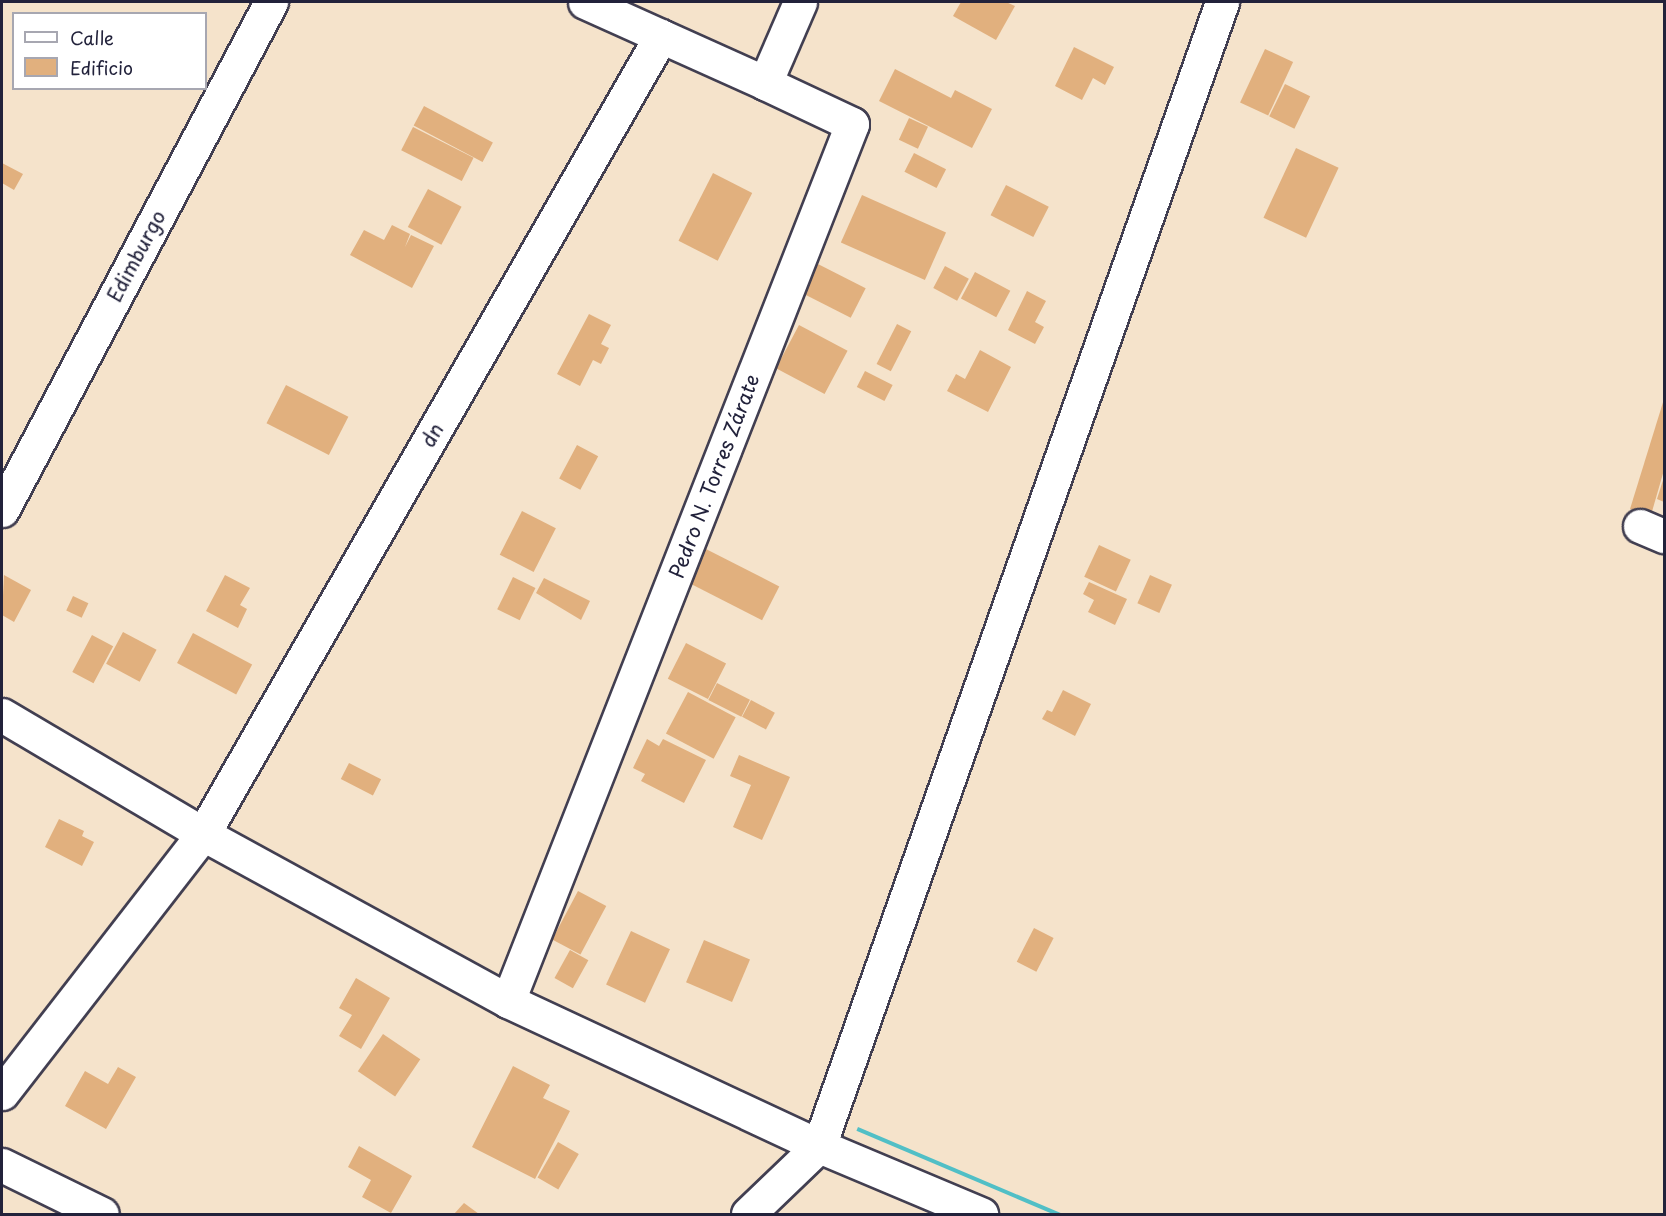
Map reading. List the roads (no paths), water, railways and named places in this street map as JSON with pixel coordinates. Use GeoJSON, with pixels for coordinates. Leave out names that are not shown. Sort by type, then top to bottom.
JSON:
{"type":"FeatureCollection","features":[{"type":"Feature","properties":{"kind":"street","name":"Edimburgo"},"geometry":{"type":"LineString","coordinates":[[2,510],[271,2]]}},
{"type":"Feature","properties":{"kind":"street"},"geometry":{"type":"LineString","coordinates":[[585,2],[765,83],[800,2]]}},
{"type":"Feature","properties":{"kind":"street"},"geometry":{"type":"LineString","coordinates":[[748,1215],[819,1146],[1222,2]]}},
{"type":"Feature","properties":{"kind":"street","name":"dn"},"geometry":{"type":"LineString","coordinates":[[2,1093],[203,834],[661,36]]}},
{"type":"Feature","properties":{"kind":"street","name":"Pedro N. Torres Zárate"},"geometry":{"type":"LineString","coordinates":[[508,1001],[852,124],[765,83]]}},
{"type":"Feature","properties":{"kind":"street"},"geometry":{"type":"LineString","coordinates":[[2,715],[203,834],[508,1001],[819,1146],[981,1215]]}},
{"type":"Feature","properties":{"kind":"street"},"geometry":{"type":"LineString","coordinates":[[2,1165],[102,1215]]}},
{"type":"Feature","properties":{"kind":"water"},"geometry":{"type":"Polygon","coordinates":[[[858,1127],[1063,1214],[1053,1214],[856,1131],[858,1127]]]}}]}
